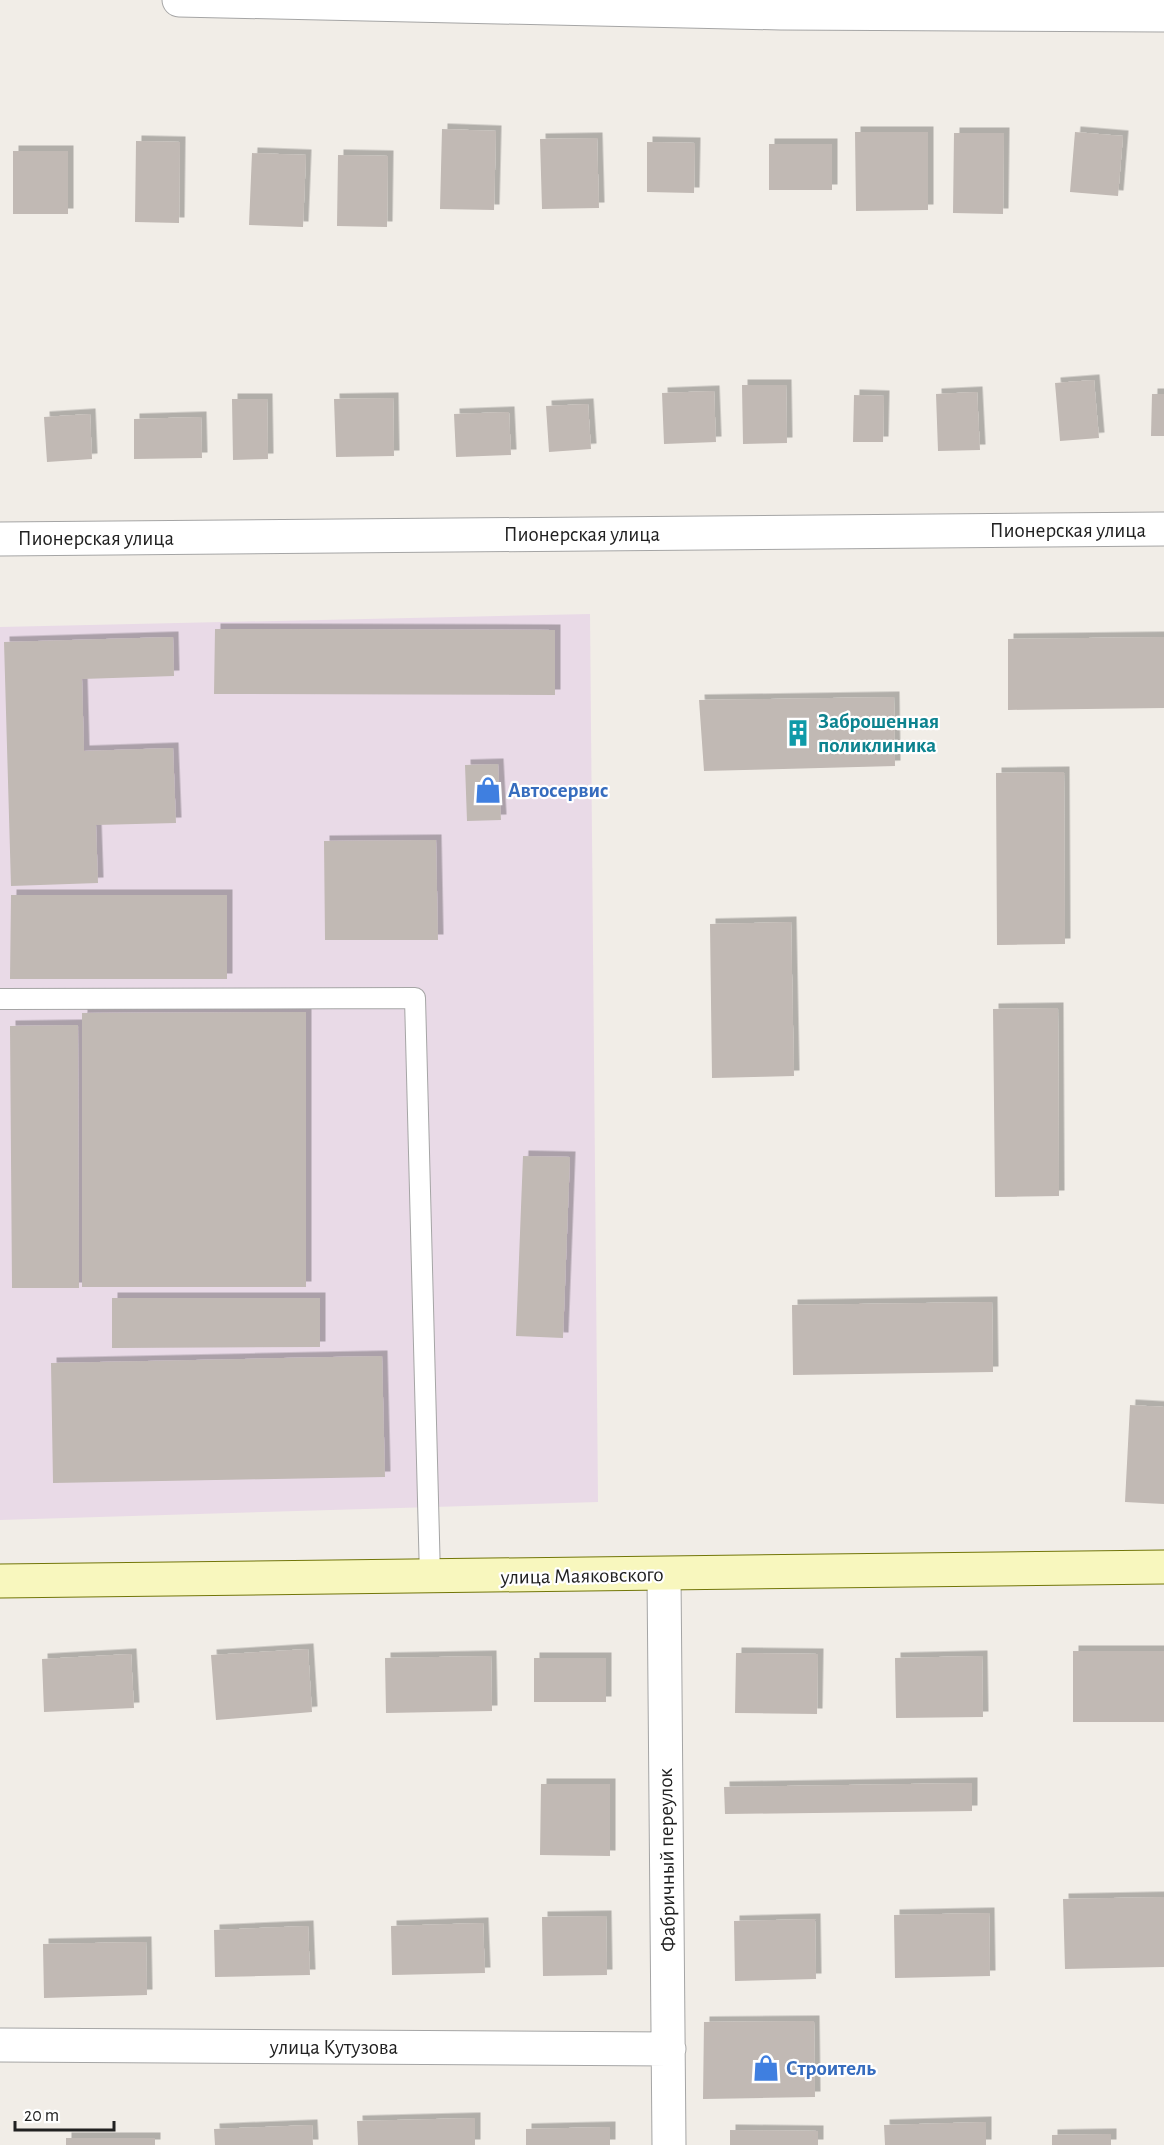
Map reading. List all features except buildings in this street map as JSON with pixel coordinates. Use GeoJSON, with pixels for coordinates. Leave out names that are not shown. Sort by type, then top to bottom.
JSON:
{"type":"FeatureCollection","features":[{"type":"Feature","properties":{"kind":"main road","name":"улица Маяковского"},"geometry":{"type":"LineString","coordinates":[[0,1581],[664,1575],[1164,1566]]}},
{"type":"Feature","properties":{"kind":"street"},"geometry":{"type":"LineString","coordinates":[[179,0],[781,13],[1164,15]]}},
{"type":"Feature","properties":{"kind":"street"},"geometry":{"type":"LineString","coordinates":[[750,0],[781,13]]}},
{"type":"Feature","properties":{"kind":"street","name":"Пионерская улица"},"geometry":{"type":"LineString","coordinates":[[0,539],[1164,529]]}},
{"type":"Feature","properties":{"kind":"street","name":"Фабричный переулок"},"geometry":{"type":"LineString","coordinates":[[664,1575],[669,2145]]}},
{"type":"Feature","properties":{"kind":"street","name":"улица Кутузова"},"geometry":{"type":"LineString","coordinates":[[0,2045],[669,2049]]}},
{"type":"Feature","properties":{"kind":"lane"},"geometry":{"type":"LineString","coordinates":[[0,999],[415,998],[430,1577]]}},
{"type":"Feature","properties":{"kind":"shaded area"},"geometry":{"type":"Polygon","coordinates":[[[590,614],[598,1502],[0,1520],[0,627],[590,614]]]}},
{"type":"Feature","properties":{"kind":"place","name":"Заброшенная поликлиника"},"geometry":{"type":"Point","coordinates":[798,733]}},
{"type":"Feature","properties":{"kind":"place","name":"Автосервис"},"geometry":{"type":"Point","coordinates":[488,790]}},
{"type":"Feature","properties":{"kind":"place","name":"Строитель"},"geometry":{"type":"Point","coordinates":[766,2068]}}]}
